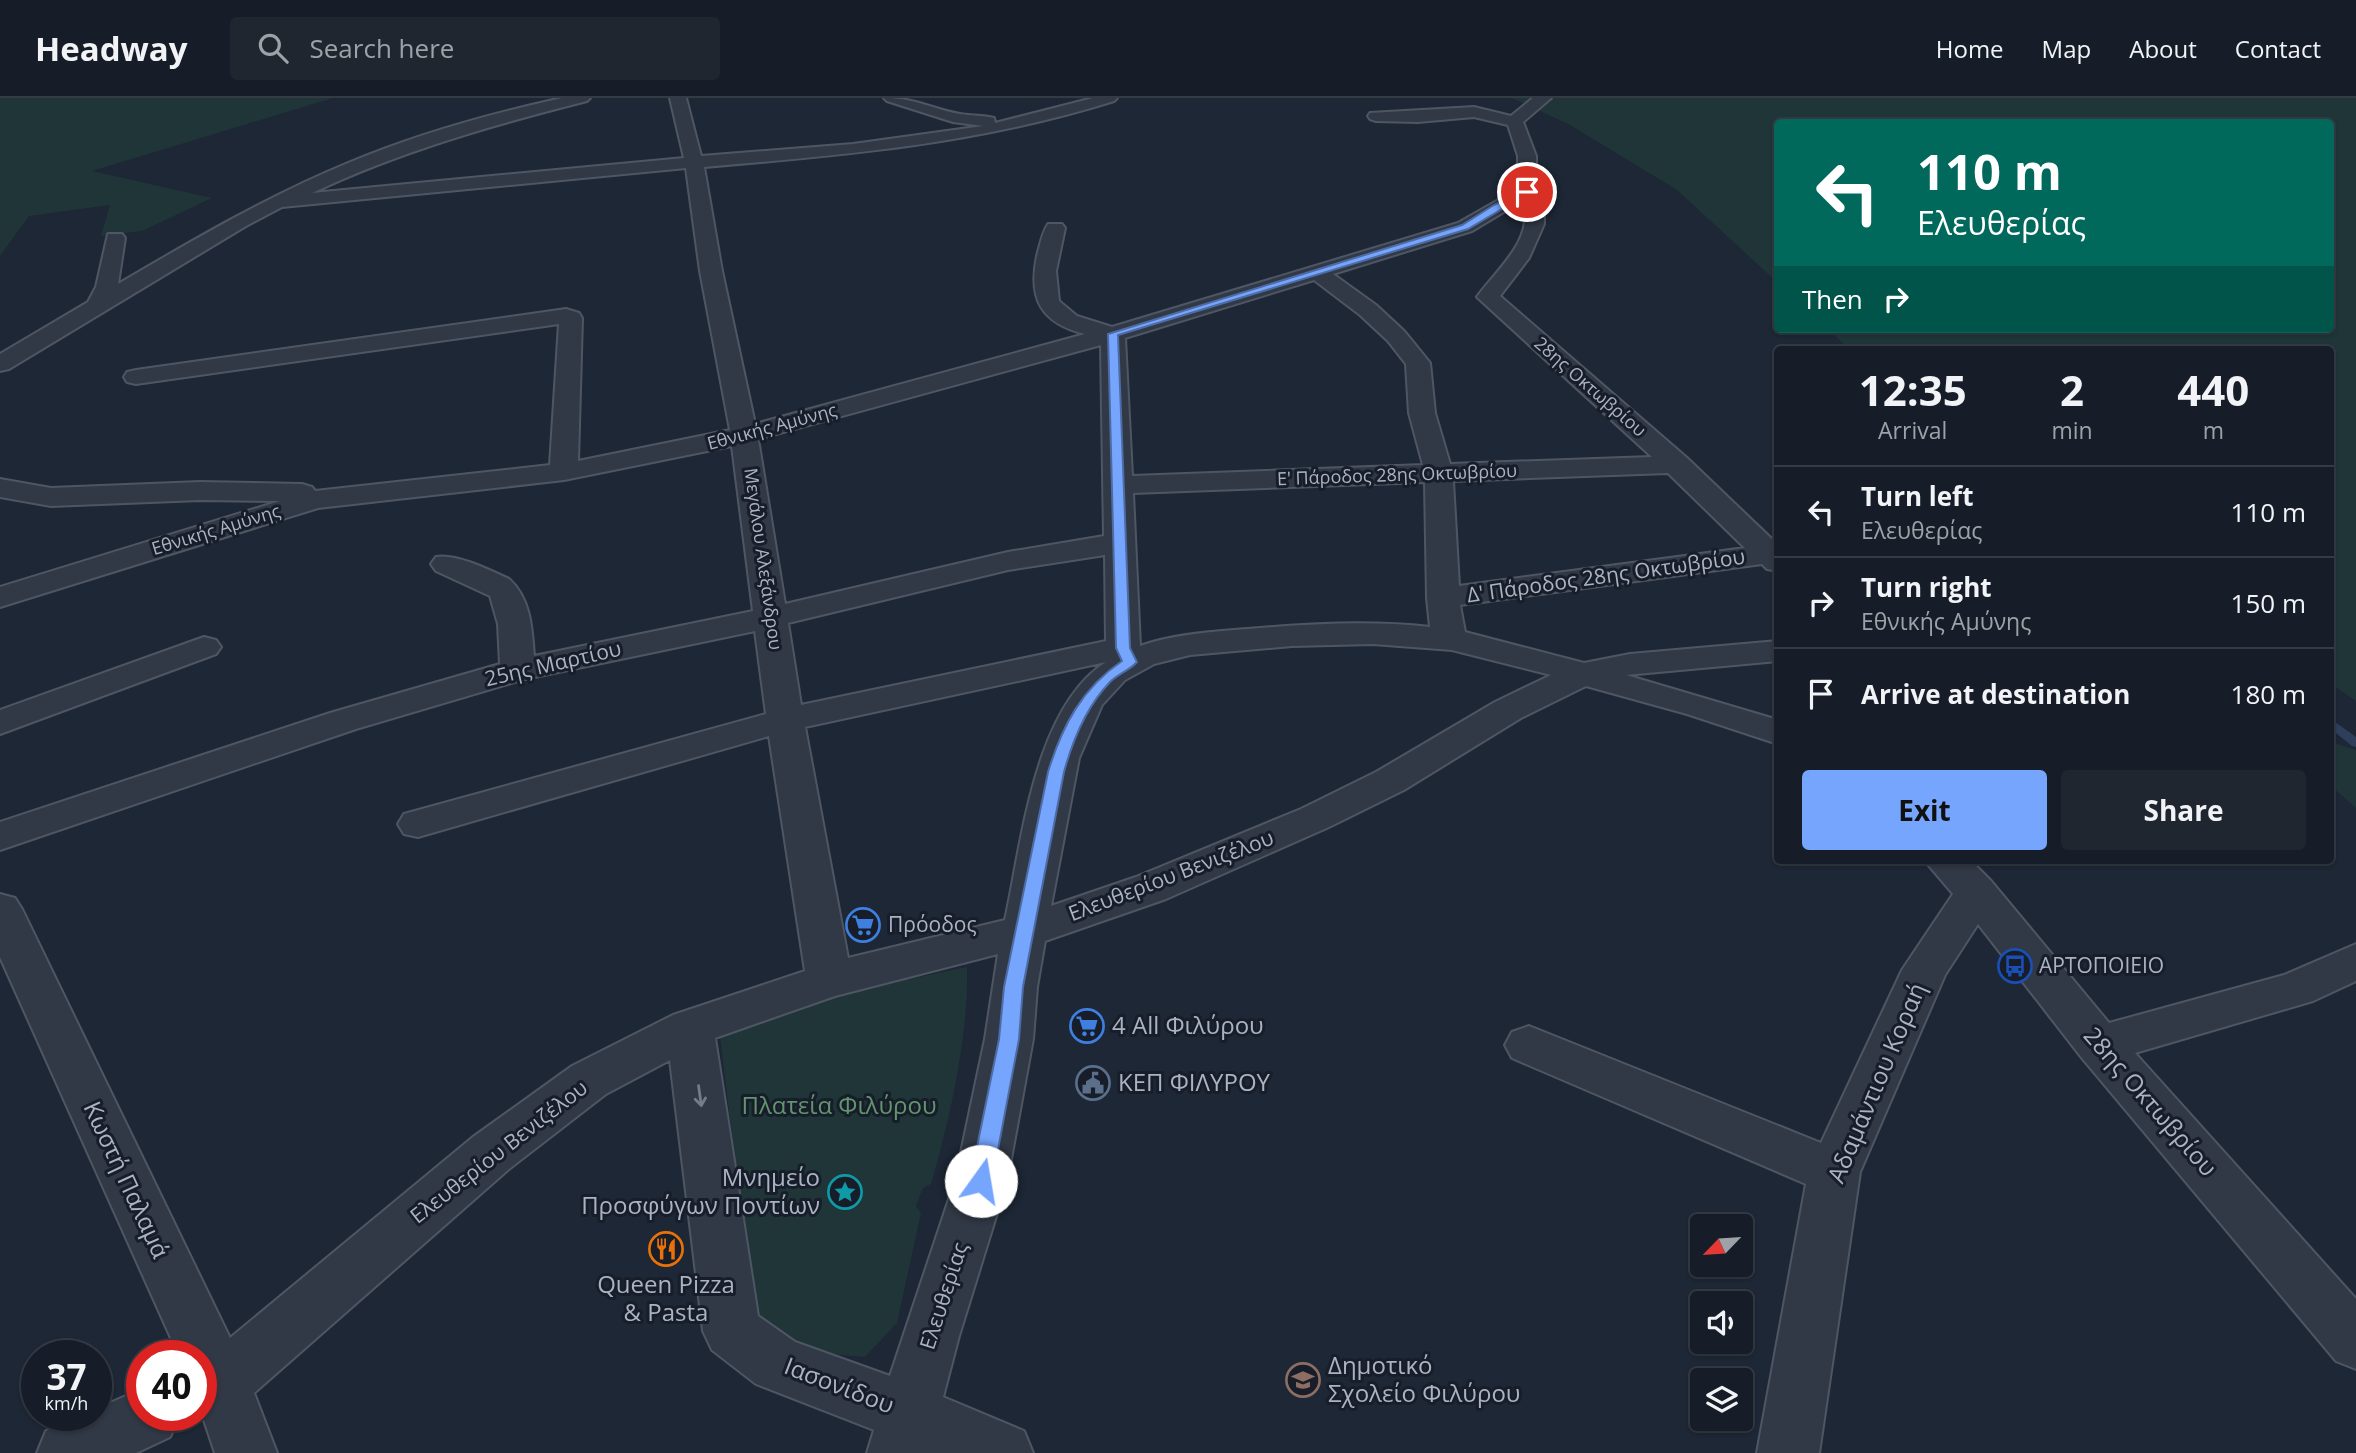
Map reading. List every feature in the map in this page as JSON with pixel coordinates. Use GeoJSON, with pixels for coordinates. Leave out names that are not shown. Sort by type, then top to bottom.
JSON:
{"type":"FeatureCollection","features":[{"type":"Feature","properties":{"kind":"street"},"geometry":{"type":"LineString","coordinates":[[0,364],[239,222],[355,166],[498,118],[582,98]]}},
{"type":"Feature","properties":{"kind":"street","name":"Μεγάλου Αλεξάνδρου"},"geometry":{"type":"LineString","coordinates":[[677,98],[694,162],[744,435],[773,617],[785,720],[829,980]]}},
{"type":"Feature","properties":{"kind":"street"},"geometry":{"type":"LineString","coordinates":[[892,98],[959,119],[1040,119]]}},
{"type":"Feature","properties":{"kind":"street"},"geometry":{"type":"LineString","coordinates":[[278,202],[694,162],[905,145],[987,132],[1109,98]]}},
{"type":"Feature","properties":{"kind":"street"},"geometry":{"type":"LineString","coordinates":[[1515,122],[1543,98]]}},
{"type":"Feature","properties":{"kind":"street"},"geometry":{"type":"LineString","coordinates":[[1376,116],[1418,117],[1474,112],[1515,122]]}},
{"type":"Feature","properties":{"kind":"street"},"geometry":{"type":"LineString","coordinates":[[1515,122],[1528,150],[1530,165],[1527,192]]}},
{"type":"Feature","properties":{"kind":"street","name":"Εθνικής Αμύνης"},"geometry":{"type":"LineString","coordinates":[[0,597],[315,500],[564,472],[744,435],[1113,334],[1465,227],[1496,206],[1527,192]]}},
{"type":"Feature","properties":{"kind":"street","name":"28ης Οκτωβρίου"},"geometry":{"type":"LineString","coordinates":[[1527,192],[1535,210],[1531,233],[1522,255],[1488,297],[1677,464],[1773,558]]}},
{"type":"Feature","properties":{"kind":"street"},"geometry":{"type":"LineString","coordinates":[[1055,228],[1045,262],[1043,280],[1046,300],[1063,317],[1080,328],[1113,334],[1117,485],[1127,655]]}},
{"type":"Feature","properties":{"kind":"street"},"geometry":{"type":"LineString","coordinates":[[99,303],[107,287],[115,237]]}},
{"type":"Feature","properties":{"kind":"street"},"geometry":{"type":"LineString","coordinates":[[1317,272],[1368,310],[1396,336],[1418,363],[1422,413],[1439,474],[1443,598],[1449,640]]}},
{"type":"Feature","properties":{"kind":"street"},"geometry":{"type":"LineString","coordinates":[[136,377],[566,316],[571,318],[571,323],[564,472]]}},
{"type":"Feature","properties":{"kind":"street","name":"Ε' Πάροδος 28ης Οκτωβρίου"},"geometry":{"type":"LineString","coordinates":[[1117,485],[1677,464]]}},
{"type":"Feature","properties":{"kind":"street"},"geometry":{"type":"LineString","coordinates":[[0,488],[51,496],[200,491],[287,492],[311,495],[315,500]]}},
{"type":"Feature","properties":{"kind":"street","name":"25ης Μαρτίου"},"geometry":{"type":"LineString","coordinates":[[0,836],[343,721],[518,670],[773,617],[1008,561],[1120,543]]}},
{"type":"Feature","properties":{"kind":"street","name":"Δ' Πάροδος 28ης Οκτωβρίου"},"geometry":{"type":"LineString","coordinates":[[1443,598],[1773,558]]}},
{"type":"Feature","properties":{"kind":"street"},"geometry":{"type":"LineString","coordinates":[[447,564],[459,573],[499,586],[507,593],[518,670]]}},
{"type":"Feature","properties":{"kind":"street"},"geometry":{"type":"LineString","coordinates":[[418,824],[785,720],[1179,646],[1260,638],[1345,635],[1449,640],[1722,713],[1774,732]]}},
{"type":"Feature","properties":{"kind":"street"},"geometry":{"type":"LineString","coordinates":[[0,723],[204,647]]}},
{"type":"Feature","properties":{"kind":"street","name":"Ελευθερίου Βενιζέλου"},"geometry":{"type":"LineString","coordinates":[[217,1382],[491,1153],[589,1080],[690,1028],[829,980],[1027,931],[1151,888],[1315,818],[1390,781],[1508,710],[1582,674],[1630,664],[1774,651]]}},
{"type":"Feature","properties":{"kind":"street","name":"Ελευθερίας"},"geometry":{"type":"LineString","coordinates":[[904,1433],[930,1336],[981,1181],[1009,1039],[1014,987],[1056,772],[1065,740],[1097,688],[1127,655]]}},
{"type":"Feature","properties":{"kind":"street","name":"28ης Οκτωβρίου"},"geometry":{"type":"LineString","coordinates":[[1961,877],[2099,1045],[2356,1341]]}},
{"type":"Feature","properties":{"kind":"street","name":"Αδαμάντιου Κοραή"},"geometry":{"type":"LineString","coordinates":[[1788,1453],[1834,1172],[1925,970],[1961,877]]}},
{"type":"Feature","properties":{"kind":"street","name":"Κωστή Παλαμά"},"geometry":{"type":"LineString","coordinates":[[0,909],[190,1340]]}},
{"type":"Feature","properties":{"kind":"street"},"geometry":{"type":"LineString","coordinates":[[2099,1045],[2297,989],[2356,961]]}},
{"type":"Feature","properties":{"kind":"street","name":"Ιασονίδου"},"geometry":{"type":"LineString","coordinates":[[690,1028],[732,1331],[777,1364],[904,1433],[1002,1453]]}},
{"type":"Feature","properties":{"kind":"street"},"geometry":{"type":"LineString","coordinates":[[1530,1045],[1834,1172]]}},
{"type":"Feature","properties":{"kind":"street","name":"Κωστή Παλαμά"},"geometry":{"type":"LineString","coordinates":[[217,1398],[246,1453]]}},
{"type":"Feature","properties":{"kind":"street"},"geometry":{"type":"LineString","coordinates":[[68,1453],[126,1427]]}},
{"type":"Feature","properties":{"kind":"green space"},"geometry":{"type":"Polygon","coordinates":[[[0,98],[333,98],[92,171],[212,198],[142,231],[101,236],[110,205],[29,216],[0,256],[0,98]]]}},
{"type":"Feature","properties":{"kind":"green space"},"geometry":{"type":"Polygon","coordinates":[[[1512,98],[2356,98],[2356,701],[2334,686],[2334,346],[1846,346],[1832,333],[2334,333],[2334,119],[1774,119],[1774,279],[1677,190],[1570,125],[1512,98]]]}},
{"type":"Feature","properties":{"kind":"green space"},"geometry":{"type":"Polygon","coordinates":[[[2334,743],[2356,750],[2356,808],[2334,789],[2334,743]]]}},
{"type":"Feature","properties":{"kind":"green space","name":"Πλατεία Φιλύρου"},"geometry":{"type":"Polygon","coordinates":[[[967,967],[965,1020],[957,1076],[931,1184],[923,1188],[916,1206],[921,1213],[897,1323],[865,1357],[798,1351],[763,1328],[752,1298],[719,1029],[810,1000],[967,967]]]}},
{"type":"Feature","properties":{"kind":"waterway"},"geometry":{"type":"LineString","coordinates":[[2334,725],[2356,743]]}},
{"type":"Feature","properties":{"kind":"place","name":"Πρόοδος"},"geometry":{"type":"Point","coordinates":[863,925]}},
{"type":"Feature","properties":{"kind":"place","name":"ΑΡΤΟΠΟΙΕΙΟ"},"geometry":{"type":"Point","coordinates":[2015,966]}},
{"type":"Feature","properties":{"kind":"place","name":"4 All Φιλύρου"},"geometry":{"type":"Point","coordinates":[1087,1026]}},
{"type":"Feature","properties":{"kind":"place","name":"ΚΕΠ ΦΙΛΥΡΟΥ"},"geometry":{"type":"Point","coordinates":[1093,1083]}},
{"type":"Feature","properties":{"kind":"place","name":"Μνημείο Προσφύγων Ποντίων"},"geometry":{"type":"Point","coordinates":[845,1192]}},
{"type":"Feature","properties":{"kind":"place","name":"Queen Pizza & Pasta"},"geometry":{"type":"Point","coordinates":[666,1249]}},
{"type":"Feature","properties":{"kind":"place","name":"Δημοτικό Σχολείο Φιλύρου"},"geometry":{"type":"Point","coordinates":[1303,1380]}},
{"type":"Feature","properties":{"kind":"route"},"geometry":{"type":"LineString","coordinates":[[981,1181],[1009,1039],[1014,987],[1056,772],[1065,740],[1097,688],[1115,671],[1130,662],[1123,648],[1113,334],[1465,227],[1496,206],[1527,192]]}}]}
